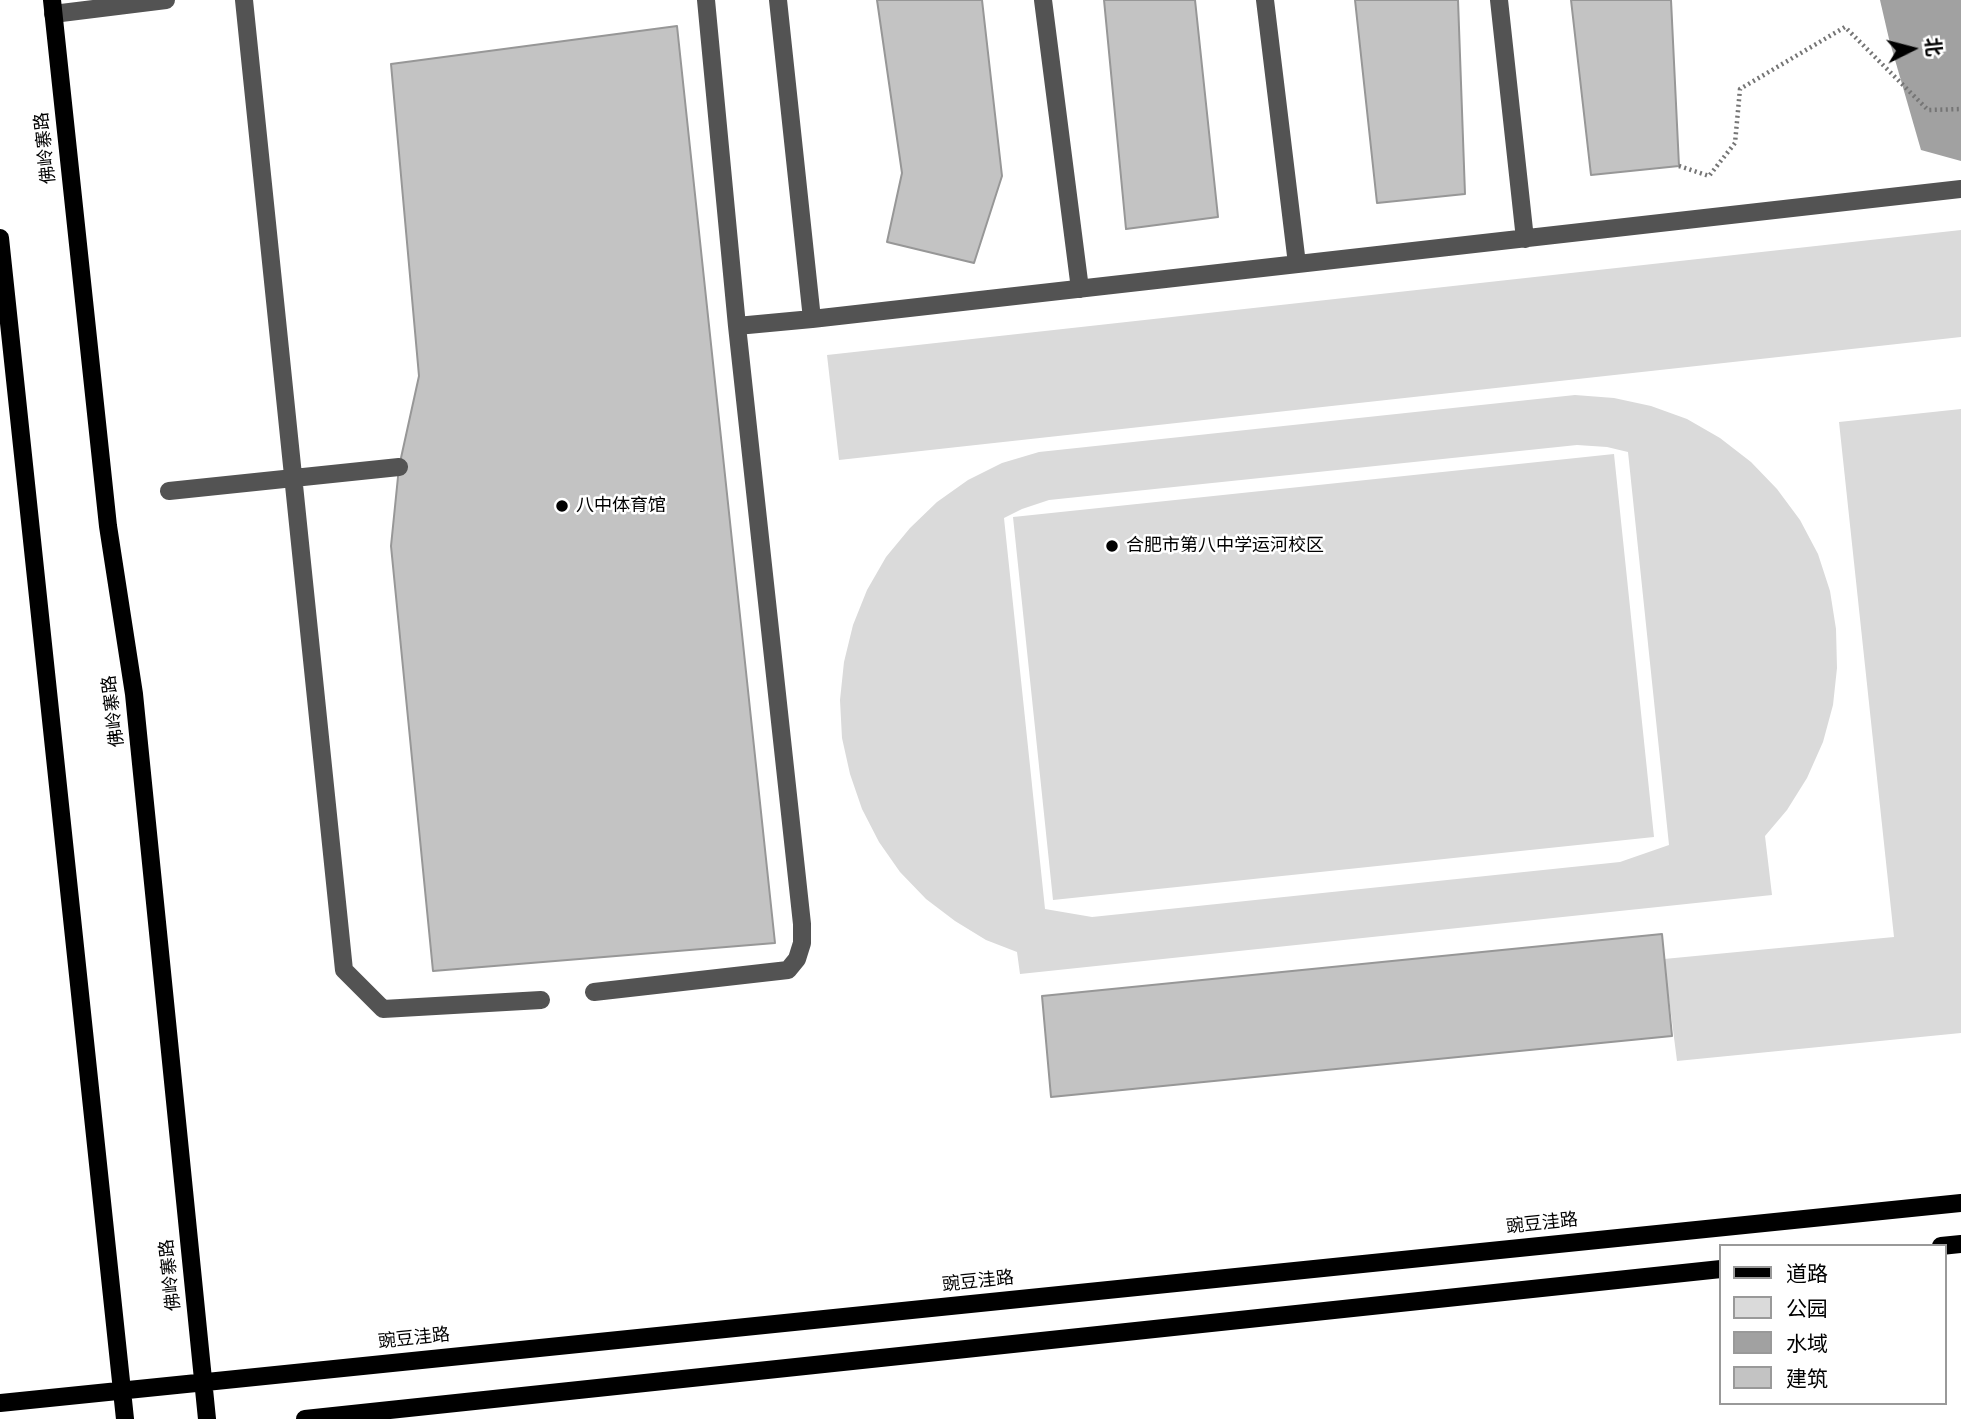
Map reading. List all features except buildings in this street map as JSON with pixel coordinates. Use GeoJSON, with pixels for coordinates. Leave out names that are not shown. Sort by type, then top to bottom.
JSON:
{"type":"FeatureCollection","features":[{"type":"Feature","properties":{"kind":"main road","name":"佛岭寨路"},"geometry":{"type":"LineString","coordinates":[[52,7],[108,526],[134,694],[207,1419]]}},
{"type":"Feature","properties":{"kind":"main road"},"geometry":{"type":"LineString","coordinates":[[0,237],[125,1419]]}},
{"type":"Feature","properties":{"kind":"main road","name":"豌豆洼路"},"geometry":{"type":"LineString","coordinates":[[0,1403],[1961,1203]]}},
{"type":"Feature","properties":{"kind":"main road"},"geometry":{"type":"LineString","coordinates":[[305,1419],[1720,1269]]}},
{"type":"Feature","properties":{"kind":"street"},"geometry":{"type":"LineString","coordinates":[[52,7],[166,0]]}},
{"type":"Feature","properties":{"kind":"street"},"geometry":{"type":"LineString","coordinates":[[244,0],[344,970],[383,1009],[541,1000]]}},
{"type":"Feature","properties":{"kind":"street"},"geometry":{"type":"LineString","coordinates":[[594,992],[788,970],[795,963],[801,948],[801,910],[737,326],[706,0]]}},
{"type":"Feature","properties":{"kind":"street"},"geometry":{"type":"LineString","coordinates":[[778,0],[811,319]]}},
{"type":"Feature","properties":{"kind":"street"},"geometry":{"type":"LineString","coordinates":[[1043,0],[1080,289]]}},
{"type":"Feature","properties":{"kind":"street"},"geometry":{"type":"LineString","coordinates":[[1265,0],[1297,264]]}},
{"type":"Feature","properties":{"kind":"street"},"geometry":{"type":"LineString","coordinates":[[1499,0],[1525,239]]}},
{"type":"Feature","properties":{"kind":"street"},"geometry":{"type":"LineString","coordinates":[[737,326],[1961,189]]}},
{"type":"Feature","properties":{"kind":"street"},"geometry":{"type":"LineString","coordinates":[[169,491],[399,467]]}},
{"type":"Feature","properties":{"kind":"path"},"geometry":{"type":"LineString","coordinates":[[1679,166],[1709,176],[1735,143],[1740,89],[1844,27],[1927,110],[1961,109]]}},
{"type":"Feature","properties":{"kind":"green space"},"geometry":{"type":"Polygon","coordinates":[[[1961,230],[1961,337],[839,460],[827,355],[1961,230]]]}},
{"type":"Feature","properties":{"kind":"green space"},"geometry":{"type":"Polygon","coordinates":[[[1575,395],[1614,398],[1651,406],[1687,419],[1720,438],[1751,462],[1777,489],[1800,520],[1818,554],[1830,591],[1836,629],[1837,668],[1833,705],[1823,742],[1807,778],[1787,810],[1765,836],[1772,895],[1020,974],[1017,952],[986,940],[926,899],[900,872],[879,842],[862,809],[850,774],[842,738],[840,700],[844,662],[853,625],[867,590],[886,557],[910,528],[937,502],[968,480],[1002,463],[1039,452],[1575,395]],[[1577,445],[1049,500],[1004,518],[1045,909],[1092,917],[1620,862],[1669,845],[1628,452],[1577,445]]]}},
{"type":"Feature","properties":{"kind":"green space"},"geometry":{"type":"Polygon","coordinates":[[[1961,409],[1961,1033],[1677,1061],[1664,959],[1894,937],[1839,422],[1961,409]]]}},
{"type":"Feature","properties":{"kind":"green space"},"geometry":{"type":"Polygon","coordinates":[[[1614,454],[1654,837],[1053,900],[1013,517],[1614,454]]]}},
{"type":"Feature","properties":{"kind":"water"},"geometry":{"type":"Polygon","coordinates":[[[1880,0],[1961,0],[1961,161],[1921,150],[1880,0]]]}},
{"type":"Feature","properties":{"kind":"place","name":"八中体育馆"},"geometry":{"type":"Point","coordinates":[562,506]}},
{"type":"Feature","properties":{"kind":"place","name":"合肥市第八中学运河校区"},"geometry":{"type":"Point","coordinates":[1112,546]}}]}
